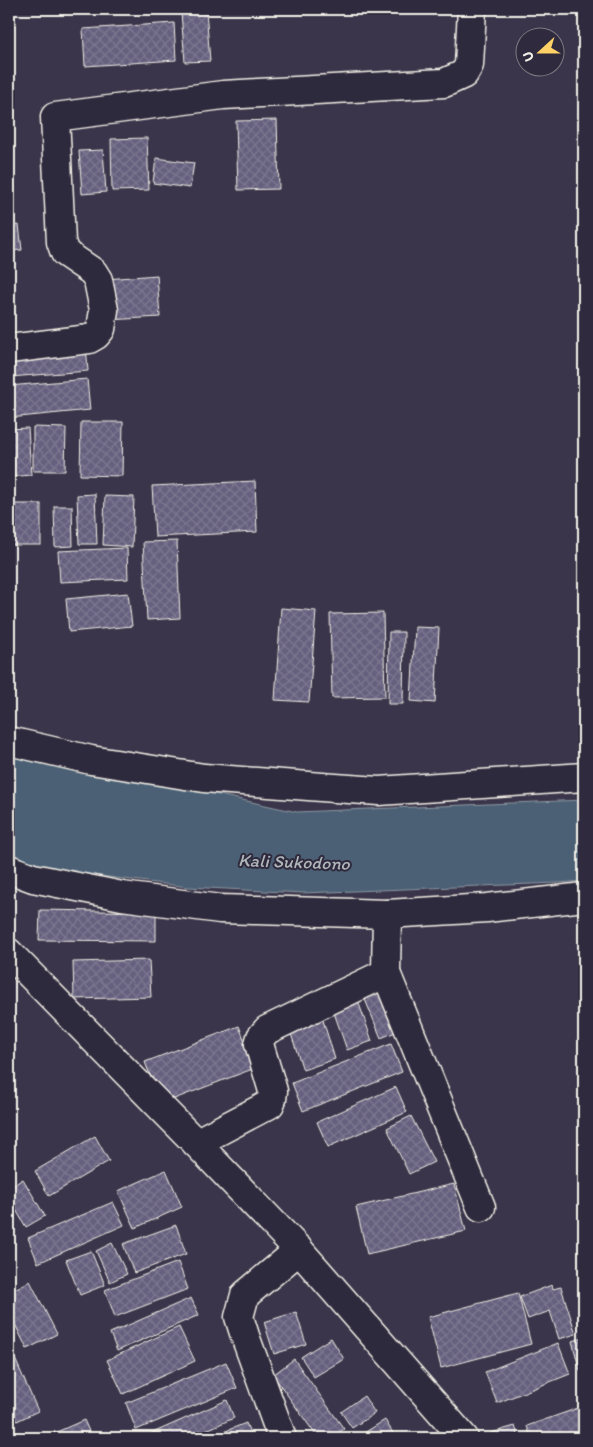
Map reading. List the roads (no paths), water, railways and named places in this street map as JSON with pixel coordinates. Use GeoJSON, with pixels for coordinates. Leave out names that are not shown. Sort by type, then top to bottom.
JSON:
{"type":"FeatureCollection","features":[{"type":"Feature","properties":{"kind":"street"},"geometry":{"type":"LineString","coordinates":[[9,349],[89,339],[102,328],[104,310],[98,280],[94,272],[65,253],[61,242],[55,117],[223,95],[444,83],[464,74],[468,65],[472,9],[481,9]]}},
{"type":"Feature","properties":{"kind":"street"},"geometry":{"type":"LineString","coordinates":[[9,741],[90,760],[204,778],[362,790],[380,791],[584,777]]}},
{"type":"Feature","properties":{"kind":"street"},"geometry":{"type":"LineString","coordinates":[[9,869],[33,878],[122,896],[220,908],[387,914],[487,908],[584,897]]}},
{"type":"Feature","properties":{"kind":"street"},"geometry":{"type":"LineString","coordinates":[[387,914],[386,973],[481,1207]]}},
{"type":"Feature","properties":{"kind":"street"},"geometry":{"type":"LineString","coordinates":[[9,953],[196,1143],[298,1250],[464,1438]]}},
{"type":"Feature","properties":{"kind":"street"},"geometry":{"type":"LineString","coordinates":[[196,1143],[270,1104],[273,1092],[259,1044],[260,1036],[267,1030],[386,973]]}},
{"type":"Feature","properties":{"kind":"street"},"geometry":{"type":"LineString","coordinates":[[282,1438],[239,1317],[245,1295],[298,1250]]}},
{"type":"Feature","properties":{"kind":"water","name":"Kali Sukodono"},"geometry":{"type":"Polygon","coordinates":[[[9,749],[297,812],[584,800],[584,881],[303,893],[188,887],[45,869],[9,859],[9,749]]]}}]}
